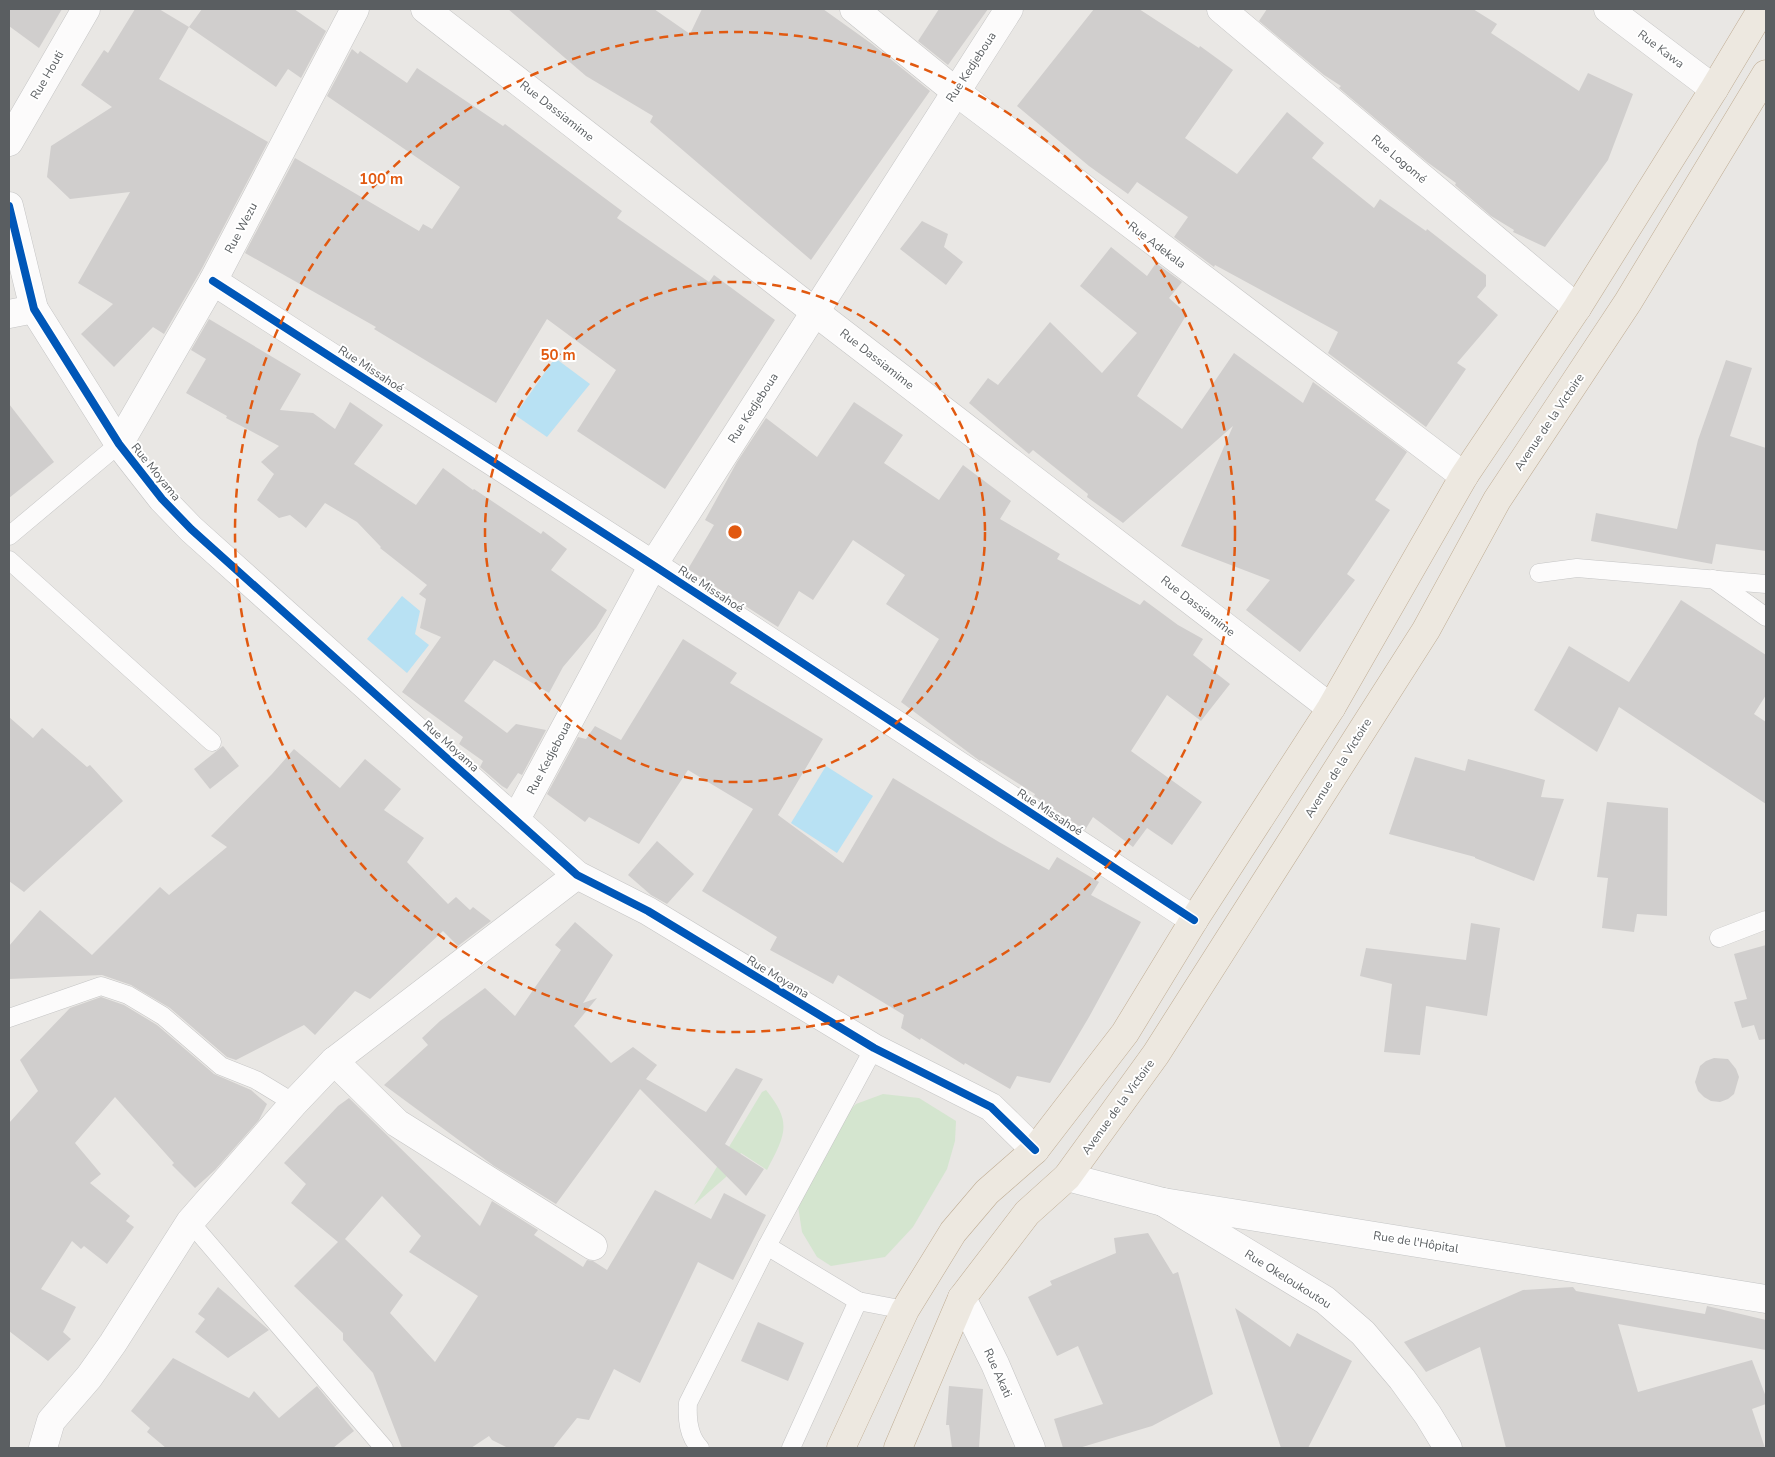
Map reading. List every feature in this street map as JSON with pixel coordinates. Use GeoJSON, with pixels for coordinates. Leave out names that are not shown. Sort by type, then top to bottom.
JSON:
{"type":"FeatureCollection","features":[{"type":"Feature","properties":{"kind":"highway"},"geometry":{"type":"LineString","coordinates":[[841,1448],[905,1310],[953,1232],[987,1192],[1035,1150],[1125,1033],[1194,920],[1331,708],[1464,476],[1576,308],[1762,9]]}},
{"type":"Feature","properties":{"kind":"highway","name":"Avenue de la Victoire"},"geometry":{"type":"LineString","coordinates":[[898,1448],[962,1298],[1027,1213],[1067,1178],[1156,1054],[1426,630],[1497,500],[1628,302],[1766,74]]}},
{"type":"Feature","properties":{"kind":"highway"},"geometry":{"type":"LineString","coordinates":[[1464,476],[1497,500]]}},
{"type":"Feature","properties":{"kind":"highway"},"geometry":{"type":"LineString","coordinates":[[1035,1150],[1067,1178]]}},
{"type":"Feature","properties":{"kind":"street","name":"Rue Houti"},"geometry":{"type":"LineString","coordinates":[[9,142],[86,9]]}},
{"type":"Feature","properties":{"kind":"street","name":"Rue Wezu"},"geometry":{"type":"LineString","coordinates":[[119,444],[213,281],[356,9]]}},
{"type":"Feature","properties":{"kind":"street","name":"Rue Dassiamime"},"geometry":{"type":"LineString","coordinates":[[425,9],[815,312],[1331,708]]}},
{"type":"Feature","properties":{"kind":"street","name":"Rue Adekala"},"geometry":{"type":"LineString","coordinates":[[854,9],[955,91],[1464,476]]}},
{"type":"Feature","properties":{"kind":"street","name":"Rue Kedjeboua"},"geometry":{"type":"LineString","coordinates":[[516,819],[653,565],[1009,9]]}},
{"type":"Feature","properties":{"kind":"street","name":"Rue Logomé"},"geometry":{"type":"LineString","coordinates":[[1221,9],[1576,308]]}},
{"type":"Feature","properties":{"kind":"street","name":"Rue Kawa"},"geometry":{"type":"LineString","coordinates":[[1608,9],[1714,89]]}},
{"type":"Feature","properties":{"kind":"street","name":"Rue Moyama"},"geometry":{"type":"LineString","coordinates":[[9,206],[21,312],[162,499],[191,529],[577,875],[648,912],[874,1048],[991,1107],[1035,1150]]}},
{"type":"Feature","properties":{"kind":"street","name":"Rue Missahoé"},"geometry":{"type":"LineString","coordinates":[[213,281],[653,565],[1194,920]]}},
{"type":"Feature","properties":{"kind":"street"},"geometry":{"type":"LineString","coordinates":[[43,1448],[51,1421],[89,1377],[113,1343],[190,1222],[294,1103],[334,1061],[577,875]]}},
{"type":"Feature","properties":{"kind":"street"},"geometry":{"type":"LineString","coordinates":[[334,1061],[397,1123],[593,1246]]}},
{"type":"Feature","properties":{"kind":"street","name":"Rue de l'Hôpital"},"geometry":{"type":"LineString","coordinates":[[1067,1178],[1163,1202],[1766,1299]]}},
{"type":"Feature","properties":{"kind":"street","name":"Rue Okeloukoutou"},"geometry":{"type":"LineString","coordinates":[[1163,1202],[1325,1300],[1363,1332],[1402,1379],[1428,1415],[1448,1448]]}},
{"type":"Feature","properties":{"kind":"street","name":"Rue Akati"},"geometry":{"type":"LineString","coordinates":[[962,1298],[995,1364],[1031,1448]]}},
{"type":"Feature","properties":{"kind":"lane"},"geometry":{"type":"LineString","coordinates":[[9,536],[119,444]]}},
{"type":"Feature","properties":{"kind":"lane"},"geometry":{"type":"LineString","coordinates":[[9,560],[212,742]]}},
{"type":"Feature","properties":{"kind":"lane"},"geometry":{"type":"LineString","coordinates":[[1538,573],[1577,568],[1766,584]]}},
{"type":"Feature","properties":{"kind":"lane"},"geometry":{"type":"LineString","coordinates":[[1713,579],[1766,617]]}},
{"type":"Feature","properties":{"kind":"lane"},"geometry":{"type":"LineString","coordinates":[[1719,938],[1766,920]]}},
{"type":"Feature","properties":{"kind":"lane"},"geometry":{"type":"LineString","coordinates":[[9,1018],[101,986],[128,995],[163,1016],[221,1066],[256,1080],[294,1103]]}},
{"type":"Feature","properties":{"kind":"lane"},"geometry":{"type":"LineString","coordinates":[[700,1448],[694,1442],[690,1430],[687,1416],[688,1403],[767,1246],[874,1048]]}},
{"type":"Feature","properties":{"kind":"lane"},"geometry":{"type":"LineString","coordinates":[[190,1222],[384,1448]]}},
{"type":"Feature","properties":{"kind":"lane"},"geometry":{"type":"LineString","coordinates":[[767,1246],[858,1301],[905,1310]]}},
{"type":"Feature","properties":{"kind":"lane"},"geometry":{"type":"LineString","coordinates":[[791,1448],[858,1301]]}},
{"type":"Feature","properties":{"kind":"green space"},"geometry":{"type":"Polygon","coordinates":[[[766,1090],[775,1101],[783,1121],[782,1138],[767,1170],[741,1153],[726,1177],[694,1205],[762,1092],[766,1090]]]}},
{"type":"Feature","properties":{"kind":"green space"},"geometry":{"type":"Polygon","coordinates":[[[883,1094],[919,1098],[956,1121],[955,1141],[947,1169],[913,1227],[885,1257],[831,1266],[817,1257],[802,1232],[798,1206],[841,1119],[856,1104],[883,1094]]]}},
{"type":"Feature","properties":{"kind":"water"},"geometry":{"type":"Polygon","coordinates":[[[555,358],[590,384],[547,437],[515,415],[555,358]]]}},
{"type":"Feature","properties":{"kind":"water"},"geometry":{"type":"Polygon","coordinates":[[[402,596],[420,611],[415,634],[429,645],[407,673],[367,639],[402,596]]]}},
{"type":"Feature","properties":{"kind":"water"},"geometry":{"type":"Polygon","coordinates":[[[826,766],[873,796],[837,853],[791,823],[826,766]]]}},
{"type":"Feature","properties":{"kind":"building"},"geometry":{"type":"Polygon","coordinates":[[[9,9],[62,9],[39,48],[9,26],[9,9]]]}},
{"type":"Feature","properties":{"kind":"building"},"geometry":{"type":"Polygon","coordinates":[[[135,9],[159,9],[189,27],[159,79],[268,142],[201,270],[164,334],[153,327],[114,367],[81,334],[113,304],[78,283],[130,192],[70,199],[47,177],[51,146],[112,107],[81,85],[104,50],[108,53],[135,9]]]}},
{"type":"Feature","properties":{"kind":"building"},"geometry":{"type":"Polygon","coordinates":[[[202,9],[294,9],[326,31],[301,78],[288,69],[276,87],[189,27],[202,9]]]}},
{"type":"Feature","properties":{"kind":"building"},"geometry":{"type":"Polygon","coordinates":[[[508,9],[654,9],[690,34],[702,9],[823,9],[872,44],[930,91],[811,260],[650,122],[653,116],[586,76],[508,9]]]}},
{"type":"Feature","properties":{"kind":"building"},"geometry":{"type":"Polygon","coordinates":[[[939,9],[988,9],[948,65],[918,41],[939,9]]]}},
{"type":"Feature","properties":{"kind":"building"},"geometry":{"type":"Polygon","coordinates":[[[1094,9],[1139,9],[1199,48],[1200,46],[1233,70],[1185,138],[1237,174],[1287,112],[1324,143],[1312,158],[1374,208],[1380,199],[1426,231],[1427,229],[1486,275],[1486,286],[1477,297],[1498,315],[1457,363],[1466,369],[1426,427],[1328,353],[1338,332],[1215,265],[1214,267],[1174,237],[1188,217],[1137,182],[1128,194],[1089,166],[1017,106],[1094,9]]]}},
{"type":"Feature","properties":{"kind":"building"},"geometry":{"type":"Polygon","coordinates":[[[1267,9],[1473,9],[1497,24],[1491,33],[1579,91],[1588,73],[1633,94],[1608,160],[1545,247],[1513,232],[1514,230],[1491,216],[1455,185],[1456,183],[1427,162],[1339,88],[1341,86],[1324,75],[1259,21],[1267,9]]]}},
{"type":"Feature","properties":{"kind":"building"},"geometry":{"type":"Polygon","coordinates":[[[352,49],[358,54],[360,51],[407,83],[417,68],[503,126],[505,124],[622,211],[617,218],[709,282],[714,275],[775,320],[665,489],[577,431],[616,370],[547,319],[496,403],[374,329],[376,327],[245,253],[295,158],[419,231],[423,224],[432,229],[460,187],[327,96],[352,49]]]}},
{"type":"Feature","properties":{"kind":"building"},"geometry":{"type":"Polygon","coordinates":[[[922,221],[948,234],[944,247],[963,262],[946,285],[900,249],[922,221]]]}},
{"type":"Feature","properties":{"kind":"building"},"geometry":{"type":"Polygon","coordinates":[[[1111,247],[1147,276],[1156,263],[1182,282],[1169,298],[1187,314],[1137,396],[1182,429],[1234,353],[1303,403],[1313,382],[1407,452],[1375,500],[1390,510],[1347,574],[1355,580],[1300,652],[1246,610],[1270,580],[1181,546],[1233,426],[1123,523],[1087,497],[1088,494],[1033,450],[1029,454],[969,403],[988,378],[998,385],[1050,322],[1102,373],[1137,333],[1080,286],[1111,247]]]}},
{"type":"Feature","properties":{"kind":"building"},"geometry":{"type":"Polygon","coordinates":[[[209,319],[301,374],[280,410],[313,413],[335,429],[350,402],[383,425],[354,464],[416,505],[443,468],[473,490],[541,534],[543,531],[567,549],[551,570],[607,610],[596,628],[563,667],[549,693],[494,660],[464,701],[507,733],[516,724],[546,730],[522,775],[518,773],[507,789],[480,767],[483,761],[459,744],[463,737],[402,692],[441,637],[420,628],[426,599],[419,594],[427,585],[380,548],[357,522],[325,503],[306,528],[290,515],[279,518],[257,500],[274,474],[261,462],[279,446],[226,418],[227,416],[186,393],[206,359],[191,350],[209,319]]]}},
{"type":"Feature","properties":{"kind":"building"},"geometry":{"type":"Polygon","coordinates":[[[1726,360],[1752,368],[1730,436],[1766,448],[1766,551],[1716,544],[1712,564],[1591,541],[1596,513],[1677,529],[1698,440],[1726,360]]]}},
{"type":"Feature","properties":{"kind":"building"},"geometry":{"type":"Polygon","coordinates":[[[854,402],[903,435],[884,463],[939,500],[963,465],[1011,501],[1000,519],[1060,554],[1057,559],[1140,605],[1144,600],[1178,625],[1203,639],[1193,655],[1230,684],[1201,721],[1167,695],[1131,751],[1202,802],[1172,845],[1147,828],[1133,847],[1093,817],[1085,830],[1034,796],[1035,794],[980,761],[901,702],[939,639],[886,604],[905,575],[853,540],[813,600],[799,591],[778,627],[688,569],[714,525],[705,520],[737,462],[766,418],[817,457],[854,402]]]}},
{"type":"Feature","properties":{"kind":"building"},"geometry":{"type":"Polygon","coordinates":[[[9,404],[54,462],[9,498],[9,404]]]}},
{"type":"Feature","properties":{"kind":"building"},"geometry":{"type":"Polygon","coordinates":[[[1681,600],[1766,655],[1766,695],[1754,714],[1766,722],[1766,804],[1619,707],[1597,752],[1534,710],[1569,646],[1629,682],[1681,600]]]}},
{"type":"Feature","properties":{"kind":"building"},"geometry":{"type":"Polygon","coordinates":[[[683,639],[737,673],[730,683],[823,739],[778,815],[843,863],[893,778],[1049,870],[1057,857],[1099,882],[1091,895],[1141,922],[1050,1083],[1017,1076],[1010,1089],[965,1063],[964,1065],[921,1038],[920,1040],[901,1028],[904,1015],[838,975],[833,984],[770,950],[777,937],[702,891],[753,809],[688,770],[639,844],[589,817],[585,822],[547,794],[578,737],[586,739],[595,726],[621,740],[683,639]]]}},
{"type":"Feature","properties":{"kind":"building"},"geometry":{"type":"Polygon","coordinates":[[[9,717],[33,738],[42,728],[87,767],[90,765],[123,801],[24,892],[9,881],[9,717]]]}},
{"type":"Feature","properties":{"kind":"building"},"geometry":{"type":"Polygon","coordinates":[[[223,746],[239,766],[210,789],[194,769],[223,746]]]}},
{"type":"Feature","properties":{"kind":"building"},"geometry":{"type":"Polygon","coordinates":[[[294,749],[340,788],[365,759],[401,789],[384,810],[424,838],[407,862],[448,904],[456,897],[470,910],[473,907],[491,921],[458,946],[443,931],[370,999],[355,991],[315,1035],[304,1025],[236,1060],[227,1057],[170,1008],[131,985],[102,975],[9,979],[9,946],[40,910],[92,955],[160,887],[169,895],[227,847],[211,836],[294,749]]]}},
{"type":"Feature","properties":{"kind":"building"},"geometry":{"type":"Polygon","coordinates":[[[1415,757],[1465,771],[1468,759],[1545,780],[1541,797],[1564,799],[1534,881],[1475,857],[1389,834],[1415,757]]]}},
{"type":"Feature","properties":{"kind":"building"},"geometry":{"type":"Polygon","coordinates":[[[1607,802],[1668,808],[1667,916],[1637,914],[1634,932],[1602,928],[1608,878],[1597,877],[1607,802]]]}},
{"type":"Feature","properties":{"kind":"building"},"geometry":{"type":"Polygon","coordinates":[[[657,841],[694,874],[667,904],[651,895],[628,875],[657,841]]]}},
{"type":"Feature","properties":{"kind":"building"},"geometry":{"type":"Polygon","coordinates":[[[575,922],[613,955],[583,1003],[597,998],[574,1026],[611,1063],[633,1047],[657,1065],[646,1079],[706,1112],[736,1068],[763,1079],[725,1144],[764,1169],[746,1196],[640,1089],[556,1204],[494,1166],[384,1085],[428,1045],[422,1038],[440,1021],[485,988],[515,1016],[561,950],[555,945],[575,922]]]}},
{"type":"Feature","properties":{"kind":"building"},"geometry":{"type":"Polygon","coordinates":[[[1471,923],[1500,928],[1487,1016],[1426,1006],[1420,1055],[1384,1052],[1392,984],[1360,976],[1366,948],[1466,960],[1471,923]]]}},
{"type":"Feature","properties":{"kind":"building"},"geometry":{"type":"Polygon","coordinates":[[[1766,945],[1766,1039],[1759,1040],[1754,1025],[1742,1028],[1734,1002],[1747,999],[1734,954],[1766,945]]]}},
{"type":"Feature","properties":{"kind":"building"},"geometry":{"type":"Polygon","coordinates":[[[101,997],[124,1005],[157,1025],[214,1074],[251,1090],[267,1104],[259,1120],[215,1170],[195,1188],[172,1165],[174,1163],[115,1097],[75,1143],[101,1174],[90,1183],[130,1216],[126,1221],[134,1227],[107,1264],[84,1246],[81,1249],[72,1241],[41,1289],[76,1307],[63,1332],[71,1339],[48,1361],[9,1331],[9,1123],[38,1091],[20,1060],[70,1008],[101,997]]]}},
{"type":"Feature","properties":{"kind":"building"},"geometry":{"type":"Polygon","coordinates":[[[1714,1058],[1728,1059],[1736,1069],[1739,1077],[1734,1094],[1720,1102],[1711,1101],[1704,1097],[1698,1091],[1695,1082],[1700,1066],[1714,1058]]]}},
{"type":"Feature","properties":{"kind":"building"},"geometry":{"type":"Polygon","coordinates":[[[349,1098],[480,1226],[492,1201],[538,1230],[534,1235],[583,1267],[587,1260],[593,1261],[607,1270],[655,1190],[711,1219],[724,1193],[766,1215],[733,1280],[698,1262],[640,1383],[614,1369],[589,1420],[577,1418],[553,1448],[508,1448],[492,1440],[489,1436],[471,1448],[402,1448],[373,1373],[343,1340],[343,1333],[294,1286],[338,1242],[291,1203],[306,1184],[284,1163],[338,1106],[349,1098]],[[382,1196],[345,1239],[403,1295],[390,1313],[435,1362],[478,1296],[409,1252],[421,1236],[382,1196]]]}},
{"type":"Feature","properties":{"kind":"building"},"geometry":{"type":"Polygon","coordinates":[[[1148,1233],[1173,1274],[1178,1272],[1213,1394],[1152,1426],[1079,1448],[1063,1448],[1054,1419],[1103,1404],[1078,1346],[1057,1356],[1028,1297],[1052,1285],[1050,1281],[1116,1253],[1114,1238],[1148,1233]]]}},
{"type":"Feature","properties":{"kind":"building"},"geometry":{"type":"Polygon","coordinates":[[[218,1287],[269,1330],[228,1358],[195,1332],[205,1319],[198,1314],[218,1287]]]}},
{"type":"Feature","properties":{"kind":"building"},"geometry":{"type":"Polygon","coordinates":[[[1573,1287],[1576,1291],[1705,1314],[1707,1306],[1766,1320],[1766,1350],[1618,1324],[1638,1392],[1752,1360],[1766,1397],[1766,1404],[1752,1409],[1765,1448],[1506,1448],[1480,1347],[1426,1372],[1404,1342],[1523,1290],[1573,1287]]]}},
{"type":"Feature","properties":{"kind":"building"},"geometry":{"type":"Polygon","coordinates":[[[1235,1308],[1290,1347],[1297,1333],[1352,1361],[1308,1448],[1281,1448],[1235,1308]]]}},
{"type":"Feature","properties":{"kind":"building"},"geometry":{"type":"Polygon","coordinates":[[[758,1322],[804,1343],[788,1381],[741,1361],[758,1322]]]}},
{"type":"Feature","properties":{"kind":"building"},"geometry":{"type":"Polygon","coordinates":[[[173,1358],[249,1398],[254,1391],[279,1418],[317,1386],[354,1431],[333,1448],[166,1448],[147,1432],[150,1428],[131,1411],[173,1358]]]}},
{"type":"Feature","properties":{"kind":"building"},"geometry":{"type":"Polygon","coordinates":[[[949,1386],[983,1389],[979,1448],[952,1448],[949,1425],[946,1425],[949,1386]]]}},
{"type":"Feature","properties":{"kind":"cycle path"},"geometry":{"type":"LineString","coordinates":[[9,206],[34,309],[119,444],[162,499],[191,529],[577,875],[648,911],[874,1048],[991,1107],[1035,1150]]}},
{"type":"Feature","properties":{"kind":"cycle path"},"geometry":{"type":"LineString","coordinates":[[213,281],[653,565],[1194,920]]}}]}
